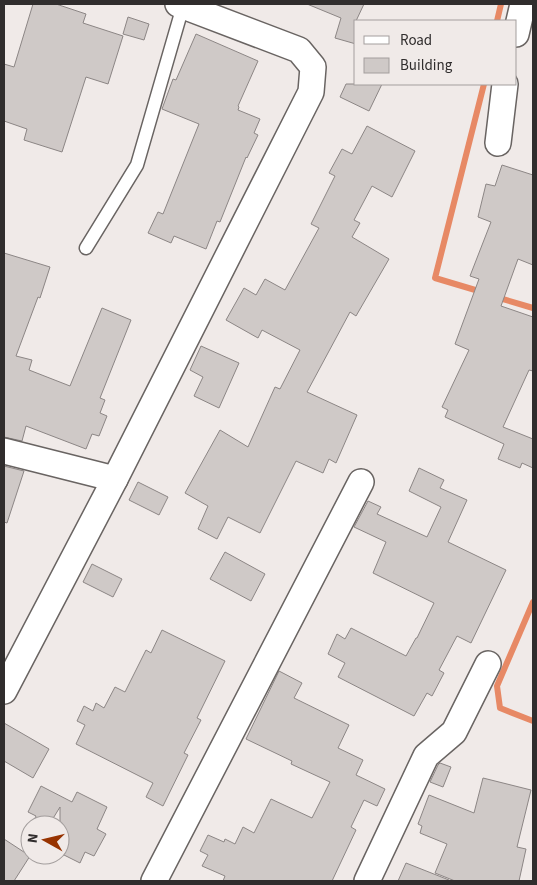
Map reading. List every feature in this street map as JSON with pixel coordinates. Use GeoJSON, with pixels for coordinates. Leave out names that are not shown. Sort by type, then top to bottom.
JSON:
{"type":"FeatureCollection","features":[{"type":"Feature","properties":{"kind":"street"},"geometry":{"type":"LineString","coordinates":[[517,30],[523,4]]}},
{"type":"Feature","properties":{"kind":"street"},"geometry":{"type":"LineString","coordinates":[[4,691],[115,479],[311,92],[313,67],[299,50],[181,5]]}},
{"type":"Feature","properties":{"kind":"street"},"geometry":{"type":"LineString","coordinates":[[498,143],[504,85]]}},
{"type":"Feature","properties":{"kind":"street"},"geometry":{"type":"LineString","coordinates":[[4,451],[115,479]]}},
{"type":"Feature","properties":{"kind":"street"},"geometry":{"type":"LineString","coordinates":[[154,881],[361,482]]}},
{"type":"Feature","properties":{"kind":"street"},"geometry":{"type":"LineString","coordinates":[[366,881],[426,756],[454,732],[488,664]]}},
{"type":"Feature","properties":{"kind":"lane"},"geometry":{"type":"LineString","coordinates":[[86,248],[137,165],[181,5]]}},
{"type":"Feature","properties":{"kind":"building"},"geometry":{"type":"Polygon","coordinates":[[[33,4],[56,4],[86,14],[83,23],[123,36],[108,84],[86,77],[62,152],[24,140],[27,129],[4,121],[4,64],[14,67],[33,4]]]}},
{"type":"Feature","properties":{"kind":"building"},"geometry":{"type":"Polygon","coordinates":[[[307,4],[364,4],[356,20],[354,20],[354,43],[335,38],[341,18],[307,4]]]}},
{"type":"Feature","properties":{"kind":"building"},"geometry":{"type":"Polygon","coordinates":[[[128,17],[149,24],[144,40],[123,34],[128,17]]]}},
{"type":"Feature","properties":{"kind":"building"},"geometry":{"type":"Polygon","coordinates":[[[196,34],[258,61],[238,106],[238,110],[260,119],[254,133],[258,135],[246,157],[220,222],[217,221],[206,249],[174,236],[171,243],[148,233],[158,212],[163,214],[199,124],[162,109],[173,79],[176,80],[196,34]]]}},
{"type":"Feature","properties":{"kind":"building"},"geometry":{"type":"Polygon","coordinates":[[[346,84],[382,85],[369,111],[340,97],[346,84]]]}},
{"type":"Feature","properties":{"kind":"building"},"geometry":{"type":"Polygon","coordinates":[[[367,126],[415,151],[392,197],[372,186],[354,220],[360,223],[352,237],[389,259],[356,316],[350,312],[307,392],[357,415],[336,463],[329,459],[323,473],[296,461],[260,533],[228,517],[217,539],[198,529],[208,506],[185,493],[220,430],[248,447],[275,387],[280,389],[300,350],[262,330],[258,338],[226,320],[244,288],[256,295],[265,279],[285,290],[319,228],[311,224],[335,176],[329,173],[342,149],[352,154],[367,126]]]}},
{"type":"Feature","properties":{"kind":"building"},"geometry":{"type":"Polygon","coordinates":[[[502,165],[533,175],[533,265],[518,259],[501,306],[533,317],[533,371],[529,370],[503,427],[533,439],[533,468],[522,463],[520,468],[498,459],[504,444],[445,417],[448,410],[442,407],[469,350],[455,344],[479,279],[470,276],[491,222],[478,217],[486,184],[495,186],[502,165]]]}},
{"type":"Feature","properties":{"kind":"building"},"geometry":{"type":"Polygon","coordinates":[[[4,253],[50,267],[40,298],[38,297],[16,356],[32,360],[29,370],[70,386],[102,308],[131,320],[100,398],[105,400],[100,413],[107,416],[99,436],[92,434],[86,449],[26,426],[22,441],[4,437],[4,253]]]}},
{"type":"Feature","properties":{"kind":"building"},"geometry":{"type":"Polygon","coordinates":[[[201,346],[239,363],[219,408],[194,396],[203,377],[190,370],[201,346]]]}},
{"type":"Feature","properties":{"kind":"building"},"geometry":{"type":"Polygon","coordinates":[[[4,466],[24,471],[7,523],[4,522],[4,466]]]}},
{"type":"Feature","properties":{"kind":"building"},"geometry":{"type":"Polygon","coordinates":[[[419,468],[444,480],[440,488],[467,500],[448,542],[506,570],[471,643],[457,636],[439,670],[444,673],[432,696],[427,693],[414,716],[338,677],[345,663],[328,654],[337,634],[345,639],[351,628],[406,656],[417,638],[434,603],[373,573],[386,542],[354,527],[368,501],[381,507],[377,514],[427,537],[441,507],[409,491],[419,468]]]}},
{"type":"Feature","properties":{"kind":"building"},"geometry":{"type":"Polygon","coordinates":[[[138,482],[168,497],[159,515],[129,500],[138,482]]]}},
{"type":"Feature","properties":{"kind":"building"},"geometry":{"type":"Polygon","coordinates":[[[225,552],[265,574],[251,601],[210,579],[225,552]]]}},
{"type":"Feature","properties":{"kind":"building"},"geometry":{"type":"Polygon","coordinates":[[[92,564],[122,579],[113,597],[83,582],[92,564]]]}},
{"type":"Feature","properties":{"kind":"building"},"geometry":{"type":"Polygon","coordinates":[[[162,630],[225,661],[197,718],[201,720],[184,753],[188,755],[163,806],[146,797],[153,783],[76,744],[85,725],[77,721],[84,706],[93,711],[96,703],[104,708],[115,687],[125,692],[146,650],[151,653],[162,630]]]}},
{"type":"Feature","properties":{"kind":"building"},"geometry":{"type":"Polygon","coordinates":[[[279,671],[302,683],[294,698],[349,725],[338,748],[363,760],[356,775],[385,789],[377,806],[364,800],[351,827],[356,830],[332,881],[223,881],[225,876],[202,866],[208,855],[200,851],[208,835],[224,842],[225,839],[235,844],[243,827],[254,833],[271,799],[312,818],[330,782],[291,764],[292,761],[246,739],[279,671]]]}},
{"type":"Feature","properties":{"kind":"building"},"geometry":{"type":"Polygon","coordinates":[[[4,723],[49,749],[33,778],[4,761],[4,723]]]}},
{"type":"Feature","properties":{"kind":"building"},"geometry":{"type":"Polygon","coordinates":[[[440,763],[451,767],[443,787],[430,782],[440,763]]]}},
{"type":"Feature","properties":{"kind":"building"},"geometry":{"type":"Polygon","coordinates":[[[483,778],[531,790],[517,847],[526,849],[519,881],[455,881],[435,873],[447,844],[420,833],[422,826],[418,824],[429,795],[474,813],[483,778]]]}},
{"type":"Feature","properties":{"kind":"building"},"geometry":{"type":"Polygon","coordinates":[[[41,786],[72,802],[77,792],[107,807],[97,829],[106,834],[94,856],[85,852],[80,863],[70,858],[70,815],[60,815],[60,807],[55,815],[34,815],[28,812],[41,786]]]}},
{"type":"Feature","properties":{"kind":"building"},"geometry":{"type":"Polygon","coordinates":[[[4,839],[20,849],[20,865],[24,865],[14,881],[4,881],[4,839]]]}},
{"type":"Feature","properties":{"kind":"building"},"geometry":{"type":"Polygon","coordinates":[[[406,863],[449,880],[449,881],[398,881],[406,863]]]}},
{"type":"Feature","properties":{"kind":"waterway"},"geometry":{"type":"LineString","coordinates":[[497,20],[501,4]]}},
{"type":"Feature","properties":{"kind":"waterway"},"geometry":{"type":"LineString","coordinates":[[482,292],[435,278],[484,85]]}},
{"type":"Feature","properties":{"kind":"waterway"},"geometry":{"type":"LineString","coordinates":[[496,297],[533,308]]}},
{"type":"Feature","properties":{"kind":"waterway"},"geometry":{"type":"LineString","coordinates":[[533,602],[497,686],[500,708],[533,721]]}}]}
